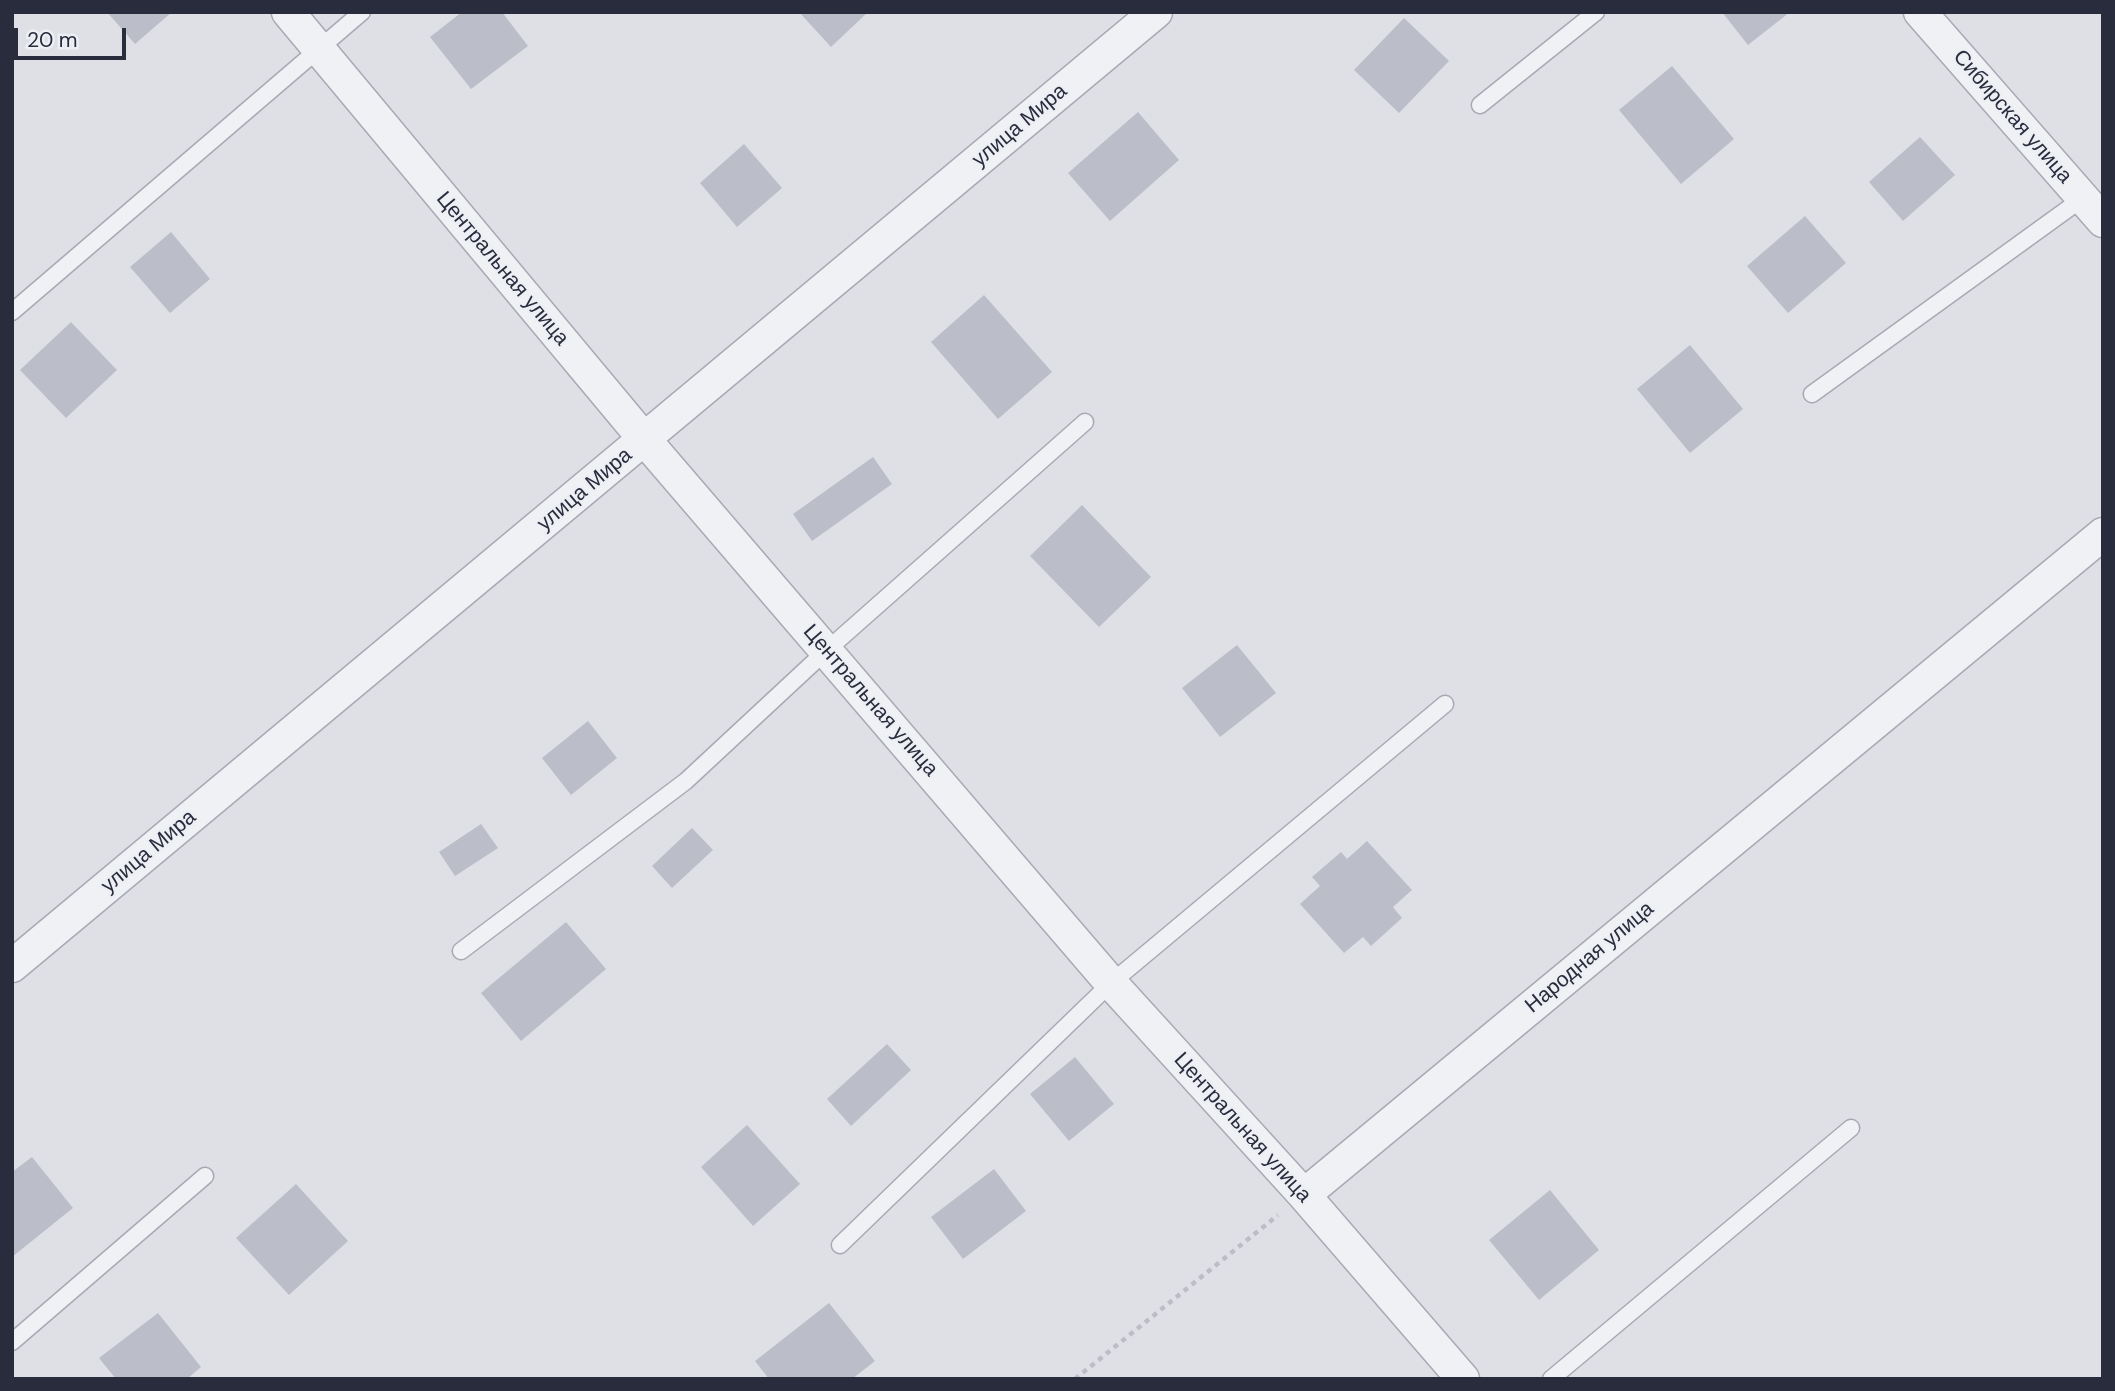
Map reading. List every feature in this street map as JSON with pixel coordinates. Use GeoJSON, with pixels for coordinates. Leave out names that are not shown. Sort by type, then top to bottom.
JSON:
{"type":"FeatureCollection","features":[{"type":"Feature","properties":{"kind":"street","name":"Центральная улица"},"geometry":{"type":"LineString","coordinates":[[288,12],[645,440],[1111,983],[1304,1195],[1463,1379]]}},
{"type":"Feature","properties":{"kind":"street","name":"улица Мира"},"geometry":{"type":"LineString","coordinates":[[12,966],[1156,12]]}},
{"type":"Feature","properties":{"kind":"street","name":"Сибирская улица"},"geometry":{"type":"LineString","coordinates":[[1920,12],[2093,209]]}},
{"type":"Feature","properties":{"kind":"street","name":"Народная улица"},"geometry":{"type":"LineString","coordinates":[[1304,1195],[2103,534]]}},
{"type":"Feature","properties":{"kind":"lane"},"geometry":{"type":"LineString","coordinates":[[12,312],[362,12]]}},
{"type":"Feature","properties":{"kind":"lane"},"geometry":{"type":"LineString","coordinates":[[1480,105],[1596,12]]}},
{"type":"Feature","properties":{"kind":"lane"},"geometry":{"type":"LineString","coordinates":[[1812,394],[2093,209]]}},
{"type":"Feature","properties":{"kind":"lane"},"geometry":{"type":"LineString","coordinates":[[461,951],[686,781],[827,650],[1085,422]]}},
{"type":"Feature","properties":{"kind":"lane"},"geometry":{"type":"LineString","coordinates":[[840,1245],[1111,983],[1444,704]]}},
{"type":"Feature","properties":{"kind":"lane"},"geometry":{"type":"LineString","coordinates":[[1551,1379],[1851,1128]]}},
{"type":"Feature","properties":{"kind":"lane"},"geometry":{"type":"LineString","coordinates":[[12,1342],[205,1176]]}},
{"type":"Feature","properties":{"kind":"path"},"geometry":{"type":"LineString","coordinates":[[1075,1379],[1304,1195]]}},
{"type":"Feature","properties":{"kind":"building"},"geometry":{"type":"Polygon","coordinates":[[[107,12],[172,12],[135,44],[107,12]]]}},
{"type":"Feature","properties":{"kind":"building"},"geometry":{"type":"Polygon","coordinates":[[[462,12],[502,12],[528,46],[471,89],[430,37],[462,12]]]}},
{"type":"Feature","properties":{"kind":"building"},"geometry":{"type":"Polygon","coordinates":[[[799,12],[868,12],[831,47],[799,12]]]}},
{"type":"Feature","properties":{"kind":"building"},"geometry":{"type":"Polygon","coordinates":[[[1722,12],[1790,12],[1748,45],[1722,12]]]}},
{"type":"Feature","properties":{"kind":"building"},"geometry":{"type":"Polygon","coordinates":[[[1404,18],[1449,61],[1399,113],[1354,70],[1404,18]]]}},
{"type":"Feature","properties":{"kind":"building"},"geometry":{"type":"Polygon","coordinates":[[[1672,66],[1734,139],[1681,184],[1619,110],[1672,66]]]}},
{"type":"Feature","properties":{"kind":"building"},"geometry":{"type":"Polygon","coordinates":[[[1138,112],[1179,160],[1110,221],[1068,173],[1138,112]]]}},
{"type":"Feature","properties":{"kind":"building"},"geometry":{"type":"Polygon","coordinates":[[[1920,137],[1955,175],[1903,221],[1869,182],[1920,137]]]}},
{"type":"Feature","properties":{"kind":"building"},"geometry":{"type":"Polygon","coordinates":[[[744,144],[782,188],[737,227],[700,183],[744,144]]]}},
{"type":"Feature","properties":{"kind":"building"},"geometry":{"type":"Polygon","coordinates":[[[1805,216],[1846,263],[1788,313],[1747,266],[1805,216]]]}},
{"type":"Feature","properties":{"kind":"building"},"geometry":{"type":"Polygon","coordinates":[[[171,232],[210,279],[170,313],[130,267],[171,232]]]}},
{"type":"Feature","properties":{"kind":"building"},"geometry":{"type":"Polygon","coordinates":[[[984,295],[1052,372],[998,419],[931,342],[984,295]]]}},
{"type":"Feature","properties":{"kind":"building"},"geometry":{"type":"Polygon","coordinates":[[[71,322],[117,370],[66,418],[20,370],[71,322]]]}},
{"type":"Feature","properties":{"kind":"building"},"geometry":{"type":"Polygon","coordinates":[[[1690,345],[1743,409],[1690,453],[1637,389],[1690,345]]]}},
{"type":"Feature","properties":{"kind":"building"},"geometry":{"type":"Polygon","coordinates":[[[873,457],[892,484],[812,541],[793,514],[873,457]]]}},
{"type":"Feature","properties":{"kind":"building"},"geometry":{"type":"Polygon","coordinates":[[[1082,505],[1151,577],[1099,627],[1030,556],[1082,505]]]}},
{"type":"Feature","properties":{"kind":"building"},"geometry":{"type":"Polygon","coordinates":[[[1237,645],[1276,693],[1220,737],[1182,688],[1237,645]]]}},
{"type":"Feature","properties":{"kind":"building"},"geometry":{"type":"Polygon","coordinates":[[[588,721],[617,758],[571,795],[542,758],[588,721]]]}},
{"type":"Feature","properties":{"kind":"building"},"geometry":{"type":"Polygon","coordinates":[[[481,824],[498,848],[455,876],[439,852],[481,824]]]}},
{"type":"Feature","properties":{"kind":"building"},"geometry":{"type":"Polygon","coordinates":[[[692,828],[713,850],[672,888],[652,866],[692,828]]]}},
{"type":"Feature","properties":{"kind":"building"},"geometry":{"type":"Polygon","coordinates":[[[1367,841],[1412,890],[1393,907],[1402,918],[1371,946],[1363,937],[1344,953],[1300,904],[1320,886],[1312,877],[1341,852],[1347,859],[1367,841]]]}},
{"type":"Feature","properties":{"kind":"building"},"geometry":{"type":"Polygon","coordinates":[[[566,922],[606,969],[521,1041],[481,993],[566,922]]]}},
{"type":"Feature","properties":{"kind":"building"},"geometry":{"type":"Polygon","coordinates":[[[887,1044],[911,1070],[851,1126],[827,1099],[887,1044]]]}},
{"type":"Feature","properties":{"kind":"building"},"geometry":{"type":"Polygon","coordinates":[[[1075,1057],[1114,1104],[1069,1141],[1030,1094],[1075,1057]]]}},
{"type":"Feature","properties":{"kind":"building"},"geometry":{"type":"Polygon","coordinates":[[[747,1125],[800,1184],[753,1226],[701,1167],[747,1125]]]}},
{"type":"Feature","properties":{"kind":"building"},"geometry":{"type":"Polygon","coordinates":[[[32,1157],[73,1208],[12,1257],[12,1172],[32,1157]]]}},
{"type":"Feature","properties":{"kind":"building"},"geometry":{"type":"Polygon","coordinates":[[[994,1169],[1026,1211],[963,1259],[931,1217],[994,1169]]]}},
{"type":"Feature","properties":{"kind":"building"},"geometry":{"type":"Polygon","coordinates":[[[296,1184],[348,1241],[289,1295],[236,1238],[296,1184]]]}},
{"type":"Feature","properties":{"kind":"building"},"geometry":{"type":"Polygon","coordinates":[[[1550,1190],[1599,1250],[1539,1300],[1489,1240],[1550,1190]]]}},
{"type":"Feature","properties":{"kind":"building"},"geometry":{"type":"Polygon","coordinates":[[[829,1303],[875,1361],[852,1379],[769,1379],[755,1361],[829,1303]]]}},
{"type":"Feature","properties":{"kind":"building"},"geometry":{"type":"Polygon","coordinates":[[[158,1313],[201,1367],[187,1379],[116,1379],[99,1358],[158,1313]]]}}]}
